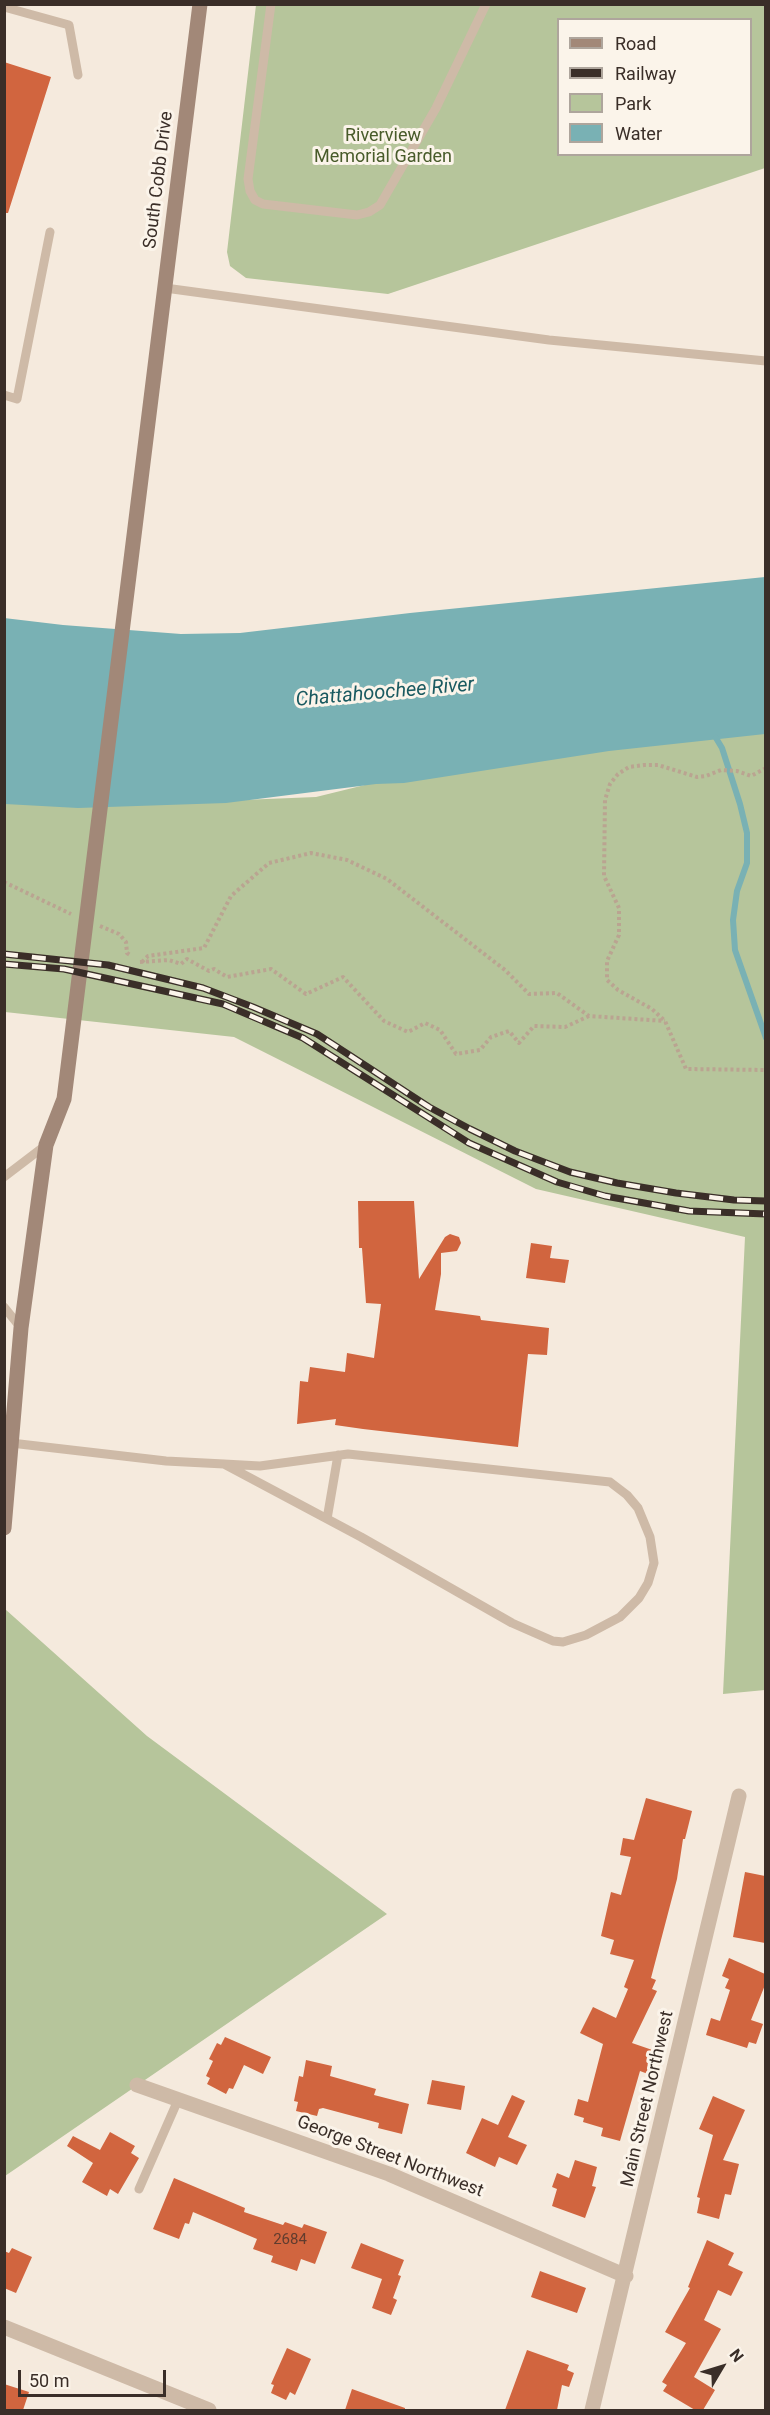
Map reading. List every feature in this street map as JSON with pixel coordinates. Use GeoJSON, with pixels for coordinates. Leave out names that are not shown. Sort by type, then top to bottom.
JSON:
{"type":"FeatureCollection","features":[{"type":"Feature","properties":{"kind":"main road","name":"South Cobb Drive"},"geometry":{"type":"LineString","coordinates":[[4,1528],[21,1328],[46,1145],[64,1099],[200,4]]}},
{"type":"Feature","properties":{"kind":"street","name":"Main Street Northwest"},"geometry":{"type":"LineString","coordinates":[[592,2410],[626,2276],[739,1796]]}},
{"type":"Feature","properties":{"kind":"street","name":"George Street Northwest"},"geometry":{"type":"LineString","coordinates":[[137,2085],[389,2174],[626,2276]]}},
{"type":"Feature","properties":{"kind":"street"},"geometry":{"type":"LineString","coordinates":[[4,2327],[209,2410]]}},
{"type":"Feature","properties":{"kind":"lane"},"geometry":{"type":"LineString","coordinates":[[271,4],[248,179],[250,191],[255,200],[263,204],[357,215],[380,206],[436,108],[486,4]]}},
{"type":"Feature","properties":{"kind":"lane"},"geometry":{"type":"LineString","coordinates":[[4,7],[69,25],[78,75]]}},
{"type":"Feature","properties":{"kind":"lane"},"geometry":{"type":"LineString","coordinates":[[4,395],[16,399],[50,232]]}},
{"type":"Feature","properties":{"kind":"lane"},"geometry":{"type":"LineString","coordinates":[[165,288],[549,340],[765,361]]}},
{"type":"Feature","properties":{"kind":"lane"},"geometry":{"type":"LineString","coordinates":[[4,1177],[46,1145]]}},
{"type":"Feature","properties":{"kind":"lane"},"geometry":{"type":"LineString","coordinates":[[4,1307],[21,1328]]}},
{"type":"Feature","properties":{"kind":"lane"},"geometry":{"type":"LineString","coordinates":[[11,1443],[166,1461],[224,1464],[260,1466],[348,1454],[610,1482],[627,1495],[638,1508],[650,1537],[654,1563],[648,1583],[639,1598],[620,1617],[586,1635],[563,1642],[553,1641],[512,1623],[224,1464]]}},
{"type":"Feature","properties":{"kind":"lane"},"geometry":{"type":"LineString","coordinates":[[327,1519],[338,1455]]}},
{"type":"Feature","properties":{"kind":"lane"},"geometry":{"type":"LineString","coordinates":[[139,2189],[178,2100]]}},
{"type":"Feature","properties":{"kind":"path"},"geometry":{"type":"LineString","coordinates":[[765,768],[751,776],[737,771],[721,770],[697,777],[658,765],[644,765],[629,767],[618,774],[610,784],[605,800],[604,876],[619,908],[619,935],[607,961],[607,980],[618,990],[652,1009],[665,1021],[686,1069],[765,1070]]}},
{"type":"Feature","properties":{"kind":"path"},"geometry":{"type":"LineString","coordinates":[[589,1016],[557,993],[529,994],[505,970],[387,879],[347,860],[311,853],[268,863],[231,896],[204,948],[147,956],[140,962],[169,960],[181,964],[187,959],[209,971],[214,969],[227,977],[271,969],[306,994],[343,977],[384,1021],[408,1032],[425,1023],[440,1029],[456,1054],[480,1050],[491,1037],[509,1031],[519,1043],[534,1026],[565,1027],[589,1016],[665,1021]]}},
{"type":"Feature","properties":{"kind":"path"},"geometry":{"type":"LineString","coordinates":[[4,882],[60,909]]}},
{"type":"Feature","properties":{"kind":"path"},"geometry":{"type":"LineString","coordinates":[[119,934],[126,942],[127,953],[130,955]]}},
{"type":"Feature","properties":{"kind":"green space","name":"Riverview Memorial Garden"},"geometry":{"type":"Polygon","coordinates":[[[256,5],[765,5],[765,168],[388,294],[246,278],[230,266],[227,252],[256,5]]]}},
{"type":"Feature","properties":{"kind":"green space"},"geometry":{"type":"Polygon","coordinates":[[[576,733],[765,733],[765,1690],[723,1694],[745,1237],[536,1189],[234,1037],[5,1012],[4,795],[69,807],[316,797],[576,733]]]}},
{"type":"Feature","properties":{"kind":"green space"},"geometry":{"type":"Polygon","coordinates":[[[5,1609],[147,1736],[387,1914],[5,2176],[5,1609]]]}},
{"type":"Feature","properties":{"kind":"water","name":"Chattahoochee River"},"geometry":{"type":"Polygon","coordinates":[[[765,577],[765,734],[609,751],[404,783],[376,784],[226,803],[78,808],[5,804],[4,618],[181,634],[240,633],[410,613],[765,577]]]}},
{"type":"Feature","properties":{"kind":"building"},"geometry":{"type":"Polygon","coordinates":[[[4,62],[51,77],[8,213],[4,213],[4,62]]]}},
{"type":"Feature","properties":{"kind":"building"},"geometry":{"type":"Polygon","coordinates":[[[358,1201],[414,1201],[419,1279],[445,1237],[450,1234],[459,1237],[461,1243],[457,1251],[441,1253],[441,1274],[435,1310],[480,1316],[481,1320],[549,1328],[547,1355],[528,1354],[518,1447],[335,1425],[336,1419],[297,1424],[300,1381],[308,1382],[310,1367],[345,1372],[347,1353],[374,1358],[381,1304],[366,1303],[362,1248],[359,1248],[358,1201]]]}},
{"type":"Feature","properties":{"kind":"building"},"geometry":{"type":"Polygon","coordinates":[[[531,1243],[552,1246],[550,1258],[569,1260],[565,1283],[526,1278],[531,1243]]]}},
{"type":"Feature","properties":{"kind":"building"},"geometry":{"type":"Polygon","coordinates":[[[646,1798],[692,1811],[685,1839],[683,1839],[677,1879],[651,1978],[656,1980],[652,1989],[657,1991],[632,2043],[664,2054],[656,2077],[640,2071],[620,2141],[601,2136],[603,2128],[583,2122],[584,2118],[574,2115],[578,2099],[588,2102],[603,2044],[580,2033],[593,2007],[616,2018],[628,1989],[624,1987],[634,1960],[610,1954],[614,1940],[601,1936],[611,1892],[621,1895],[631,1857],[620,1855],[623,1838],[634,1840],[646,1798]]]}},
{"type":"Feature","properties":{"kind":"building"},"geometry":{"type":"Polygon","coordinates":[[[745,1872],[765,1876],[765,1943],[733,1937],[745,1872]]]}},
{"type":"Feature","properties":{"kind":"building"},"geometry":{"type":"Polygon","coordinates":[[[729,1958],[765,1974],[765,1985],[751,2020],[763,2024],[756,2044],[749,2042],[747,2048],[706,2035],[711,2018],[720,2021],[730,1990],[725,1988],[729,1979],[722,1976],[729,1958]]]}},
{"type":"Feature","properties":{"kind":"building"},"geometry":{"type":"Polygon","coordinates":[[[225,2037],[271,2057],[263,2074],[244,2065],[233,2089],[229,2088],[226,2094],[207,2084],[210,2078],[206,2076],[213,2061],[209,2059],[217,2043],[221,2045],[225,2037]]]}},
{"type":"Feature","properties":{"kind":"building"},"geometry":{"type":"Polygon","coordinates":[[[306,2060],[332,2066],[330,2076],[376,2089],[374,2095],[409,2104],[402,2134],[378,2128],[379,2123],[323,2108],[319,2109],[317,2116],[296,2111],[298,2102],[294,2101],[299,2076],[303,2077],[306,2060]]]}},
{"type":"Feature","properties":{"kind":"building"},"geometry":{"type":"Polygon","coordinates":[[[432,2080],[465,2086],[461,2110],[427,2104],[432,2080]]]}},
{"type":"Feature","properties":{"kind":"building"},"geometry":{"type":"Polygon","coordinates":[[[512,2095],[525,2101],[508,2137],[527,2145],[517,2165],[499,2157],[495,2167],[466,2153],[482,2118],[498,2125],[512,2095]]]}},
{"type":"Feature","properties":{"kind":"building"},"geometry":{"type":"Polygon","coordinates":[[[713,2096],[745,2110],[723,2160],[739,2164],[731,2195],[725,2194],[719,2219],[697,2213],[700,2198],[697,2197],[713,2135],[699,2129],[713,2096]]]}},
{"type":"Feature","properties":{"kind":"building"},"geometry":{"type":"Polygon","coordinates":[[[110,2132],[135,2146],[131,2153],[139,2158],[118,2194],[110,2189],[107,2196],[82,2182],[93,2163],[67,2146],[73,2136],[100,2150],[110,2132]]]}},
{"type":"Feature","properties":{"kind":"building"},"geometry":{"type":"Polygon","coordinates":[[[575,2160],[597,2167],[592,2186],[596,2187],[585,2218],[552,2206],[557,2189],[552,2187],[557,2173],[569,2178],[575,2160]]]}},
{"type":"Feature","properties":{"kind":"building"},"geometry":{"type":"Polygon","coordinates":[[[174,2178],[245,2208],[244,2212],[283,2225],[285,2222],[302,2228],[304,2224],[327,2232],[315,2264],[301,2259],[297,2271],[271,2262],[273,2256],[253,2249],[257,2239],[193,2212],[189,2224],[185,2223],[179,2239],[153,2229],[174,2178]]]}},
{"type":"Feature","properties":{"kind":"building"},"geometry":{"type":"Polygon","coordinates":[[[707,2240],[734,2253],[728,2265],[743,2272],[731,2296],[718,2290],[704,2320],[721,2329],[694,2377],[715,2390],[703,2410],[695,2410],[663,2391],[667,2385],[662,2382],[686,2343],[665,2332],[690,2288],[688,2287],[707,2240]]]}},
{"type":"Feature","properties":{"kind":"building"},"geometry":{"type":"Polygon","coordinates":[[[361,2243],[404,2260],[393,2298],[397,2300],[391,2315],[372,2308],[382,2279],[351,2268],[361,2243]]]}},
{"type":"Feature","properties":{"kind":"building"},"geometry":{"type":"Polygon","coordinates":[[[12,2248],[32,2257],[16,2293],[4,2288],[4,2251],[9,2253],[12,2248]]]}},
{"type":"Feature","properties":{"kind":"building"},"geometry":{"type":"Polygon","coordinates":[[[540,2271],[586,2288],[577,2313],[531,2297],[540,2271]]]}},
{"type":"Feature","properties":{"kind":"building"},"geometry":{"type":"Polygon","coordinates":[[[287,2348],[311,2359],[295,2395],[290,2392],[286,2400],[271,2393],[274,2385],[271,2384],[287,2348]]]}},
{"type":"Feature","properties":{"kind":"building"},"geometry":{"type":"Polygon","coordinates":[[[527,2350],[569,2365],[567,2370],[574,2373],[569,2387],[562,2385],[557,2410],[505,2410],[527,2350]]]}},
{"type":"Feature","properties":{"kind":"building"},"geometry":{"type":"Polygon","coordinates":[[[4,2384],[29,2392],[23,2410],[4,2410],[4,2384]]]}},
{"type":"Feature","properties":{"kind":"building"},"geometry":{"type":"Polygon","coordinates":[[[352,2389],[405,2408],[405,2410],[345,2410],[352,2389]]]}},
{"type":"Feature","properties":{"kind":"waterway"},"geometry":{"type":"LineString","coordinates":[[716,738],[722,748],[747,833],[747,863],[737,891],[733,920],[735,950],[766,1038]]}},
{"type":"Feature","properties":{"kind":"railway"},"geometry":{"type":"LineString","coordinates":[[4,954],[108,965],[203,988],[253,1007],[317,1034],[429,1107],[470,1129],[515,1151],[570,1172],[676,1193],[734,1200],[766,1201]]}},
{"type":"Feature","properties":{"kind":"railway"},"geometry":{"type":"LineString","coordinates":[[4,964],[64,969],[223,1004],[303,1038],[469,1143],[557,1182],[605,1196],[689,1211],[766,1214]]}}]}
